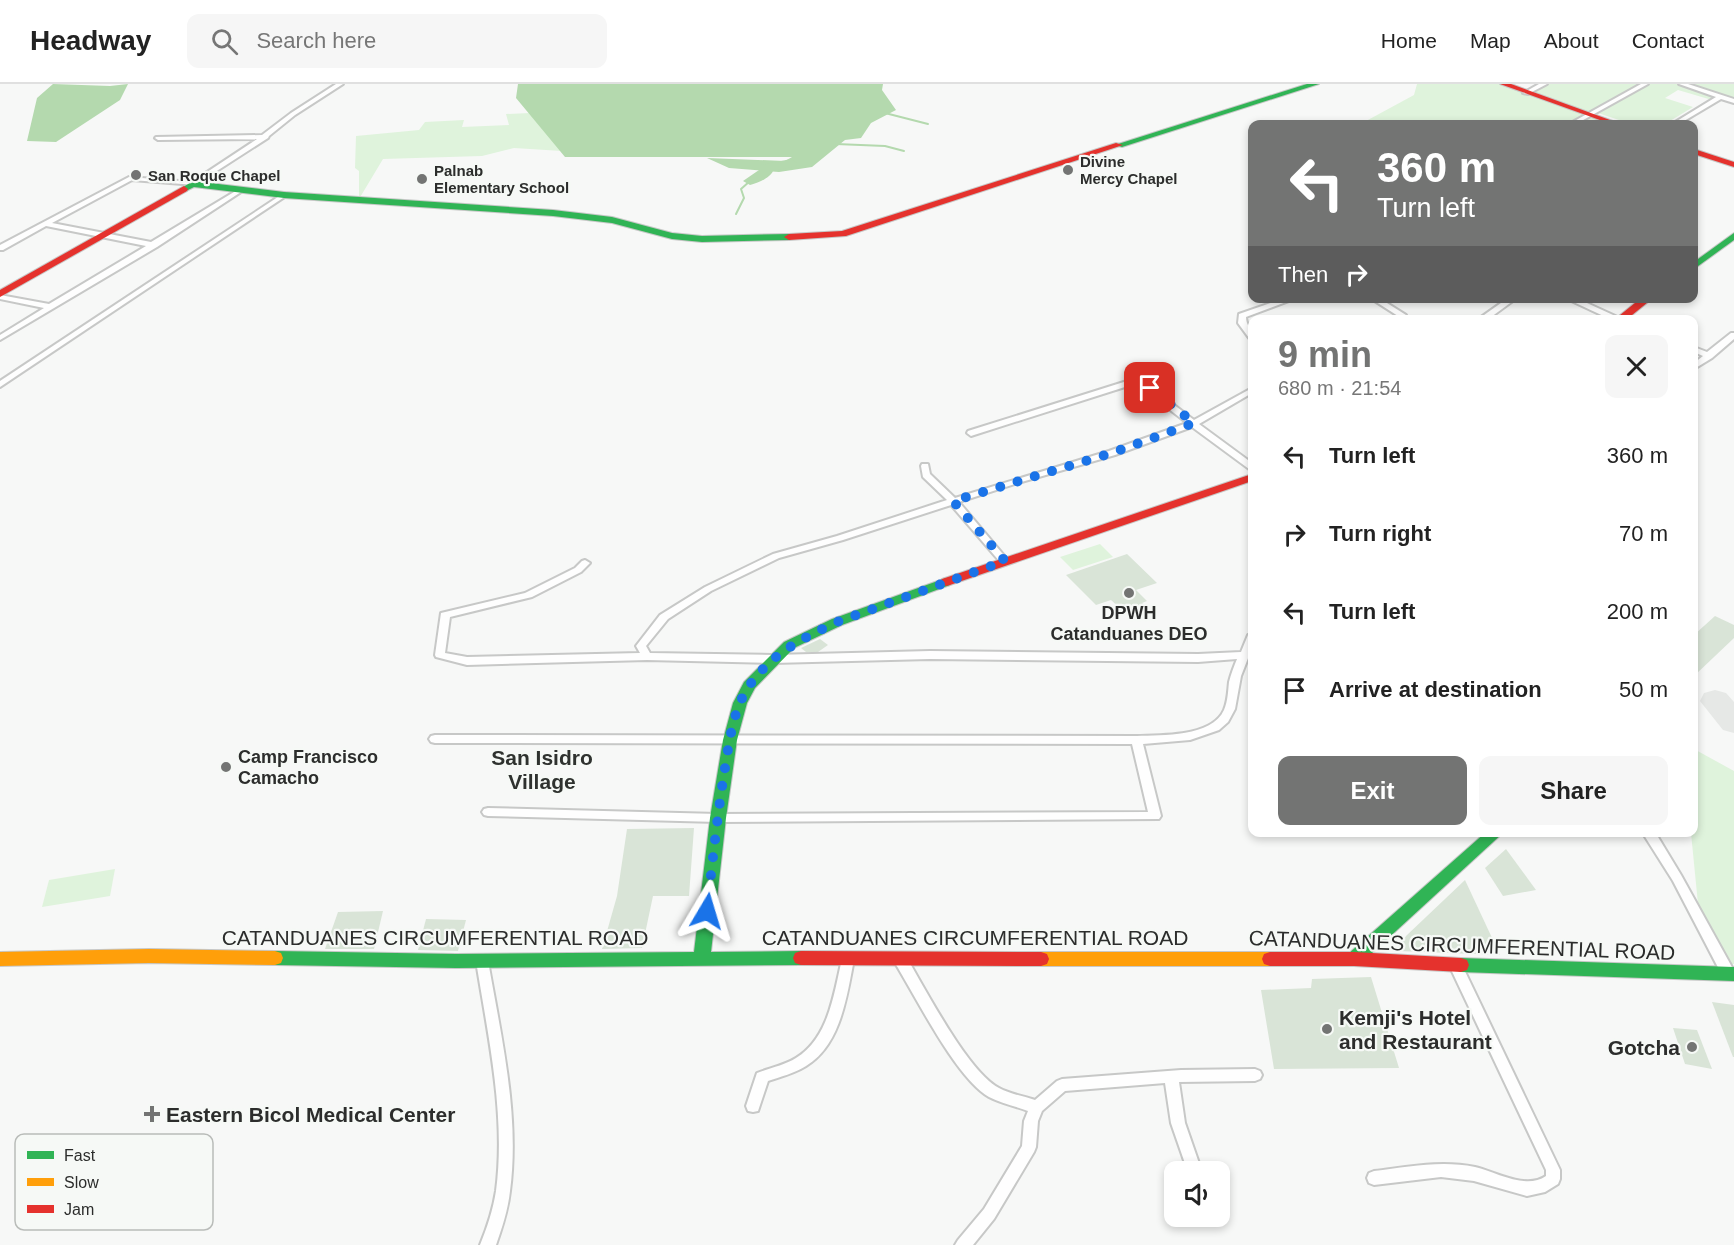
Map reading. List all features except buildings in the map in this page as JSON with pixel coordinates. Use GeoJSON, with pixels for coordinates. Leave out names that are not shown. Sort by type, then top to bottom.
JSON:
{"type":"FeatureCollection","features":[{"type":"Feature","properties":{"kind":"street"},"geometry":{"type":"LineString","coordinates":[[0,296],[193,184],[266,137],[299,111],[340,84]]}},
{"type":"Feature","properties":{"kind":"street"},"geometry":{"type":"LineString","coordinates":[[0,248],[131,178],[284,195],[553,213],[612,220],[672,236],[702,239],[816,237],[843,234],[1315,84]]}},
{"type":"Feature","properties":{"kind":"street"},"geometry":{"type":"LineString","coordinates":[[1504,84],[1605,120]]}},
{"type":"Feature","properties":{"kind":"street"},"geometry":{"type":"LineString","coordinates":[[1526,93],[1544,84]]}},
{"type":"Feature","properties":{"kind":"street"},"geometry":{"type":"LineString","coordinates":[[1580,120],[1645,84]]}},
{"type":"Feature","properties":{"kind":"street"},"geometry":{"type":"LineString","coordinates":[[1682,84],[1734,101]]}},
{"type":"Feature","properties":{"kind":"street"},"geometry":{"type":"LineString","coordinates":[[1682,120],[1720,97]]}},
{"type":"Feature","properties":{"kind":"street"},"geometry":{"type":"LineString","coordinates":[[158,138],[266,137]]}},
{"type":"Feature","properties":{"kind":"street"},"geometry":{"type":"LineString","coordinates":[[1698,152],[1734,165]]}},
{"type":"Feature","properties":{"kind":"street"},"geometry":{"type":"LineString","coordinates":[[0,338],[241,190]]}},
{"type":"Feature","properties":{"kind":"street"},"geometry":{"type":"LineString","coordinates":[[0,385],[284,195]]}},
{"type":"Feature","properties":{"kind":"street"},"geometry":{"type":"LineString","coordinates":[[45,224],[154,245]]}},
{"type":"Feature","properties":{"kind":"street"},"geometry":{"type":"LineString","coordinates":[[1698,263],[1734,236]]}},
{"type":"Feature","properties":{"kind":"street"},"geometry":{"type":"LineString","coordinates":[[0,296],[51,307]]}},
{"type":"Feature","properties":{"kind":"street"},"geometry":{"type":"LineString","coordinates":[[1248,331],[1242,323],[1242,316],[1280,303]]}},
{"type":"Feature","properties":{"kind":"street"},"geometry":{"type":"LineString","coordinates":[[1383,303],[1402,315]]}},
{"type":"Feature","properties":{"kind":"street"},"geometry":{"type":"LineString","coordinates":[[1488,315],[1506,303]]}},
{"type":"Feature","properties":{"kind":"street"},"geometry":{"type":"LineString","coordinates":[[1580,303],[1609,315]]}},
{"type":"Feature","properties":{"kind":"street"},"geometry":{"type":"LineString","coordinates":[[1625,315],[1641,303]]}},
{"type":"Feature","properties":{"kind":"street"},"geometry":{"type":"LineString","coordinates":[[1698,364],[1734,335]]}},
{"type":"Feature","properties":{"kind":"street"},"geometry":{"type":"LineString","coordinates":[[1698,351],[1709,356]]}},
{"type":"Feature","properties":{"kind":"street"},"geometry":{"type":"LineString","coordinates":[[971,433],[1127,383],[1142,384],[1248,464]]}},
{"type":"Feature","properties":{"kind":"street"},"geometry":{"type":"LineString","coordinates":[[647,656],[641,646],[664,617],[708,589],[776,556],[1112,453],[1194,423],[1248,392]]}},
{"type":"Feature","properties":{"kind":"street"},"geometry":{"type":"LineString","coordinates":[[925,466],[926,475],[953,501],[1005,561]]}},
{"type":"Feature","properties":{"kind":"street"},"geometry":{"type":"LineString","coordinates":[[702,958],[718,818],[730,740],[740,703],[749,685],[773,659],[789,645],[837,622],[1005,561],[1248,478]]}},
{"type":"Feature","properties":{"kind":"street"},"geometry":{"type":"LineString","coordinates":[[585,563],[578,570],[528,595],[446,615],[440,655],[467,661],[647,656],[773,659],[930,655],[1198,658],[1245,655]]}},
{"type":"Feature","properties":{"kind":"street"},"geometry":{"type":"LineString","coordinates":[[435,739],[1137,740],[1184,737],[1199,733],[1224,720],[1230,710],[1236,677],[1248,647]]}},
{"type":"Feature","properties":{"kind":"street"},"geometry":{"type":"LineString","coordinates":[[488,812],[718,818],[1155,816],[1137,740]]}},
{"type":"Feature","properties":{"kind":"street"},"geometry":{"type":"LineString","coordinates":[[1354,960],[1491,837]]}},
{"type":"Feature","properties":{"kind":"street"},"geometry":{"type":"LineString","coordinates":[[1651,837],[1731,973]]}},
{"type":"Feature","properties":{"kind":"street","name":"CATANDUANES CIRCUMFERENTIAL ROAD"},"geometry":{"type":"LineString","coordinates":[[0,959],[149,956],[482,961],[702,958],[1354,960],[1731,973]]}},
{"type":"Feature","properties":{"kind":"street"},"geometry":{"type":"LineString","coordinates":[[900,958],[946,1037],[981,1082],[992,1092],[1037,1107]]}},
{"type":"Feature","properties":{"kind":"street"},"geometry":{"type":"LineString","coordinates":[[753,1106],[762,1077],[803,1061],[814,1050],[833,1023],[848,959]]}},
{"type":"Feature","properties":{"kind":"street"},"geometry":{"type":"LineString","coordinates":[[482,961],[504,1132],[503,1191],[488,1245]]}},
{"type":"Feature","properties":{"kind":"street"},"geometry":{"type":"LineString","coordinates":[[1374,1178],[1441,1170],[1474,1174],[1527,1189],[1545,1185],[1553,1179],[1553,1170],[1455,965]]}},
{"type":"Feature","properties":{"kind":"street"},"geometry":{"type":"LineString","coordinates":[[963,1245],[989,1214],[1029,1147],[1031,1121],[1037,1107],[1062,1085],[1171,1077],[1255,1075]]}},
{"type":"Feature","properties":{"kind":"street"},"geometry":{"type":"LineString","coordinates":[[1171,1077],[1178,1123],[1191,1161]]}},
{"type":"Feature","properties":{"kind":"shaded area"},"geometry":{"type":"Polygon","coordinates":[[[53,84],[110,86],[128,84],[120,100],[56,142],[27,141],[37,98],[53,84]]]}},
{"type":"Feature","properties":{"kind":"shaded area"},"geometry":{"type":"Polygon","coordinates":[[[518,84],[883,84],[882,90],[896,110],[871,123],[861,138],[845,140],[812,167],[779,172],[729,168],[707,158],[785,161],[792,157],[565,157],[516,98],[518,84]]]}},
{"type":"Feature","properties":{"kind":"shaded area"},"geometry":{"type":"Polygon","coordinates":[[[1417,84],[1499,84],[1586,114],[1573,120],[1368,120],[1414,95],[1417,84]]]}},
{"type":"Feature","properties":{"kind":"shaded area"},"geometry":{"type":"Polygon","coordinates":[[[1545,84],[1734,84],[1734,99],[1721,95],[1712,100],[1678,90],[1665,98],[1693,107],[1672,120],[1619,120],[1595,112],[1592,115],[1608,120],[1581,120],[1590,115],[1528,92],[1545,84]]]}},
{"type":"Feature","properties":{"kind":"shaded area"},"geometry":{"type":"Polygon","coordinates":[[[530,113],[562,151],[514,148],[482,156],[383,159],[359,199],[359,171],[355,168],[356,136],[419,130],[425,122],[464,120],[462,127],[509,125],[506,114],[530,113]]]}},
{"type":"Feature","properties":{"kind":"shaded area"},"geometry":{"type":"Polygon","coordinates":[[[1100,544],[1113,557],[1073,570],[1060,557],[1100,544]]]}},
{"type":"Feature","properties":{"kind":"shaded area"},"geometry":{"type":"Polygon","coordinates":[[[1698,751],[1734,771],[1734,964],[1728,964],[1698,904],[1691,837],[1698,837],[1698,751]]]}},
{"type":"Feature","properties":{"kind":"shaded area"},"geometry":{"type":"Polygon","coordinates":[[[115,869],[110,896],[42,907],[49,880],[115,869]]]}},
{"type":"Feature","properties":{"kind":"waterway"},"geometry":{"type":"LineString","coordinates":[[885,113],[928,124]]}},
{"type":"Feature","properties":{"kind":"waterway"},"geometry":{"type":"LineString","coordinates":[[836,144],[885,146],[904,151]]}},
{"type":"Feature","properties":{"kind":"waterway"},"geometry":{"type":"LineString","coordinates":[[750,181],[766,172],[766,168],[791,163]]}},
{"type":"Feature","properties":{"kind":"waterway"},"geometry":{"type":"LineString","coordinates":[[736,214],[744,198],[741,189],[750,181]]}},
{"type":"Feature","properties":{"kind":"taxiway"},"geometry":{"type":"LineString","coordinates":[[1715,701],[1734,722]]}},
{"type":"Feature","properties":{"kind":"traffic: fast"},"geometry":{"type":"LineString","coordinates":[[1119,145],[1315,84]]}},
{"type":"Feature","properties":{"kind":"traffic: fast"},"geometry":{"type":"LineString","coordinates":[[184,189],[193,184],[284,195],[553,213],[612,220],[672,236],[702,239],[789,237]]}},
{"type":"Feature","properties":{"kind":"traffic: fast"},"geometry":{"type":"LineString","coordinates":[[1698,263],[1734,236]]}},
{"type":"Feature","properties":{"kind":"traffic: fast"},"geometry":{"type":"LineString","coordinates":[[702,958],[718,818],[730,740],[740,703],[749,685],[789,645],[837,622],[946,582]]}},
{"type":"Feature","properties":{"kind":"traffic: fast"},"geometry":{"type":"LineString","coordinates":[[1354,959],[1491,837]]}},
{"type":"Feature","properties":{"kind":"traffic: fast"},"geometry":{"type":"LineString","coordinates":[[275,958],[456,961],[801,958]]}},
{"type":"Feature","properties":{"kind":"traffic: fast"},"geometry":{"type":"LineString","coordinates":[[1461,965],[1734,974]]}},
{"type":"Feature","properties":{"kind":"traffic: slow"},"geometry":{"type":"LineString","coordinates":[[0,959],[149,956],[275,958]]}},
{"type":"Feature","properties":{"kind":"traffic: slow"},"geometry":{"type":"LineString","coordinates":[[1041,959],[1270,959]]}},
{"type":"Feature","properties":{"kind":"traffic: jam"},"geometry":{"type":"LineString","coordinates":[[1504,84],[1606,120]]}},
{"type":"Feature","properties":{"kind":"traffic: jam"},"geometry":{"type":"LineString","coordinates":[[789,237],[843,234],[1119,145]]}},
{"type":"Feature","properties":{"kind":"traffic: jam"},"geometry":{"type":"LineString","coordinates":[[1698,152],[1734,165]]}},
{"type":"Feature","properties":{"kind":"traffic: jam"},"geometry":{"type":"LineString","coordinates":[[0,294],[184,189]]}},
{"type":"Feature","properties":{"kind":"traffic: jam"},"geometry":{"type":"LineString","coordinates":[[1626,315],[1641,303]]}},
{"type":"Feature","properties":{"kind":"traffic: jam"},"geometry":{"type":"LineString","coordinates":[[946,582],[1248,478]]}},
{"type":"Feature","properties":{"kind":"traffic: jam"},"geometry":{"type":"LineString","coordinates":[[801,958],[1041,959]]}},
{"type":"Feature","properties":{"kind":"traffic: jam"},"geometry":{"type":"LineString","coordinates":[[1270,959],[1354,959],[1461,965]]}},
{"type":"Feature","properties":{"kind":"place","name":"Divine Mercy Chapel"},"geometry":{"type":"Point","coordinates":[1068,170]}},
{"type":"Feature","properties":{"kind":"place","name":"San Roque Chapel"},"geometry":{"type":"Point","coordinates":[136,175]}},
{"type":"Feature","properties":{"kind":"place","name":"Palnab Elementary School"},"geometry":{"type":"Point","coordinates":[422,179]}},
{"type":"Feature","properties":{"kind":"place","name":"DPWH Catanduanes DEO"},"geometry":{"type":"Point","coordinates":[1129,593]}},
{"type":"Feature","properties":{"kind":"place","name":"Camp Francisco Camacho"},"geometry":{"type":"Point","coordinates":[226,767]}},
{"type":"Feature","properties":{"kind":"place","name":"Kemji's Hotel and Restaurant"},"geometry":{"type":"Point","coordinates":[1327,1029]}},
{"type":"Feature","properties":{"kind":"place","name":"Gotcha"},"geometry":{"type":"Point","coordinates":[1692,1047]}},
{"type":"Feature","properties":{"kind":"place","name":"Eastern Bicol Medical Center"},"geometry":{"type":"Point","coordinates":[152,1114]}},
{"type":"Feature","properties":{"kind":"district","name":"San Isidro Village"},"geometry":{"type":"Point","coordinates":[542,769]}},
{"type":"Feature","properties":{"kind":"route"},"geometry":{"type":"LineString","coordinates":[[707,911],[730,740],[740,703],[749,685],[789,645],[810,634],[1005,561],[953,501],[1112,453],[1194,423],[1150,388]]}}]}
